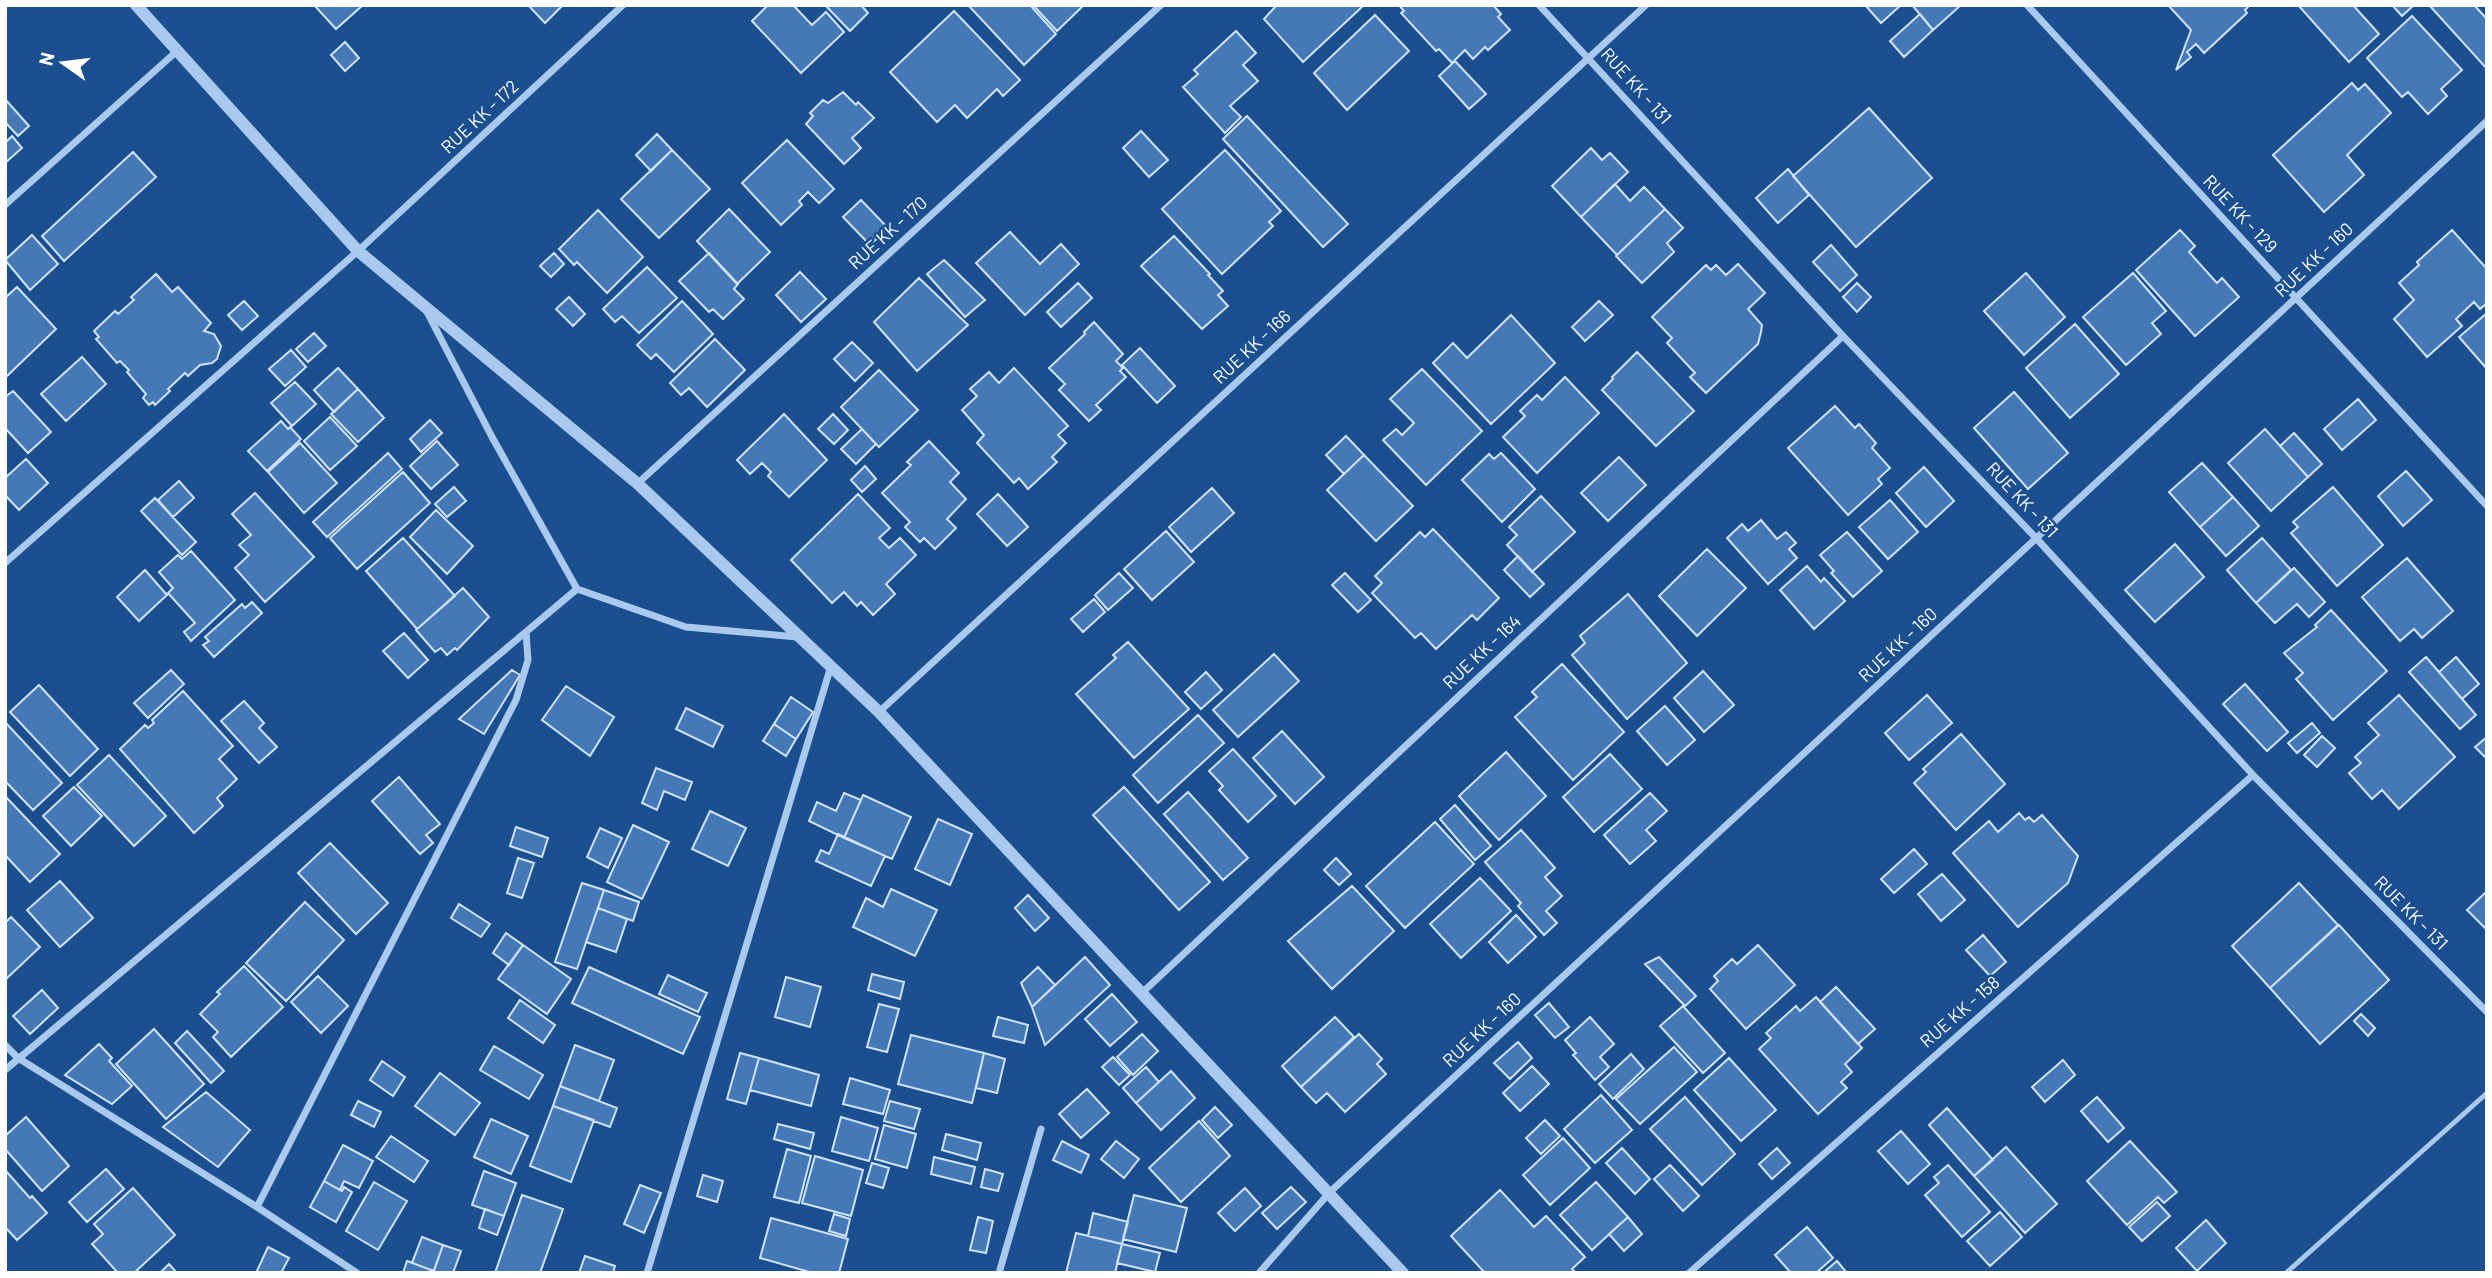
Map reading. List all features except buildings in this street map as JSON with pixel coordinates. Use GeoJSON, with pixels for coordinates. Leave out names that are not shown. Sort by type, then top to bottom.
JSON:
{"type":"FeatureCollection","features":[{"type":"Feature","properties":{"kind":"street"},"geometry":{"type":"LineString","coordinates":[[136,5],[358,251],[637,484],[879,712],[1403,1273]]}},
{"type":"Feature","properties":{"kind":"street","name":"RUE KK - 172"},"geometry":{"type":"LineString","coordinates":[[5,563],[358,251],[623,5]]}},
{"type":"Feature","properties":{"kind":"street","name":"RUE KK - 170"},"geometry":{"type":"LineString","coordinates":[[637,484],[1161,5]]}},
{"type":"Feature","properties":{"kind":"street","name":"RUE KK - 131"},"geometry":{"type":"LineString","coordinates":[[1539,5],[1843,336],[2036,538],[2253,775],[2487,1012]]}},
{"type":"Feature","properties":{"kind":"street","name":"RUE KK - 166"},"geometry":{"type":"LineString","coordinates":[[879,712],[1647,5]]}},
{"type":"Feature","properties":{"kind":"street","name":"RUE KK - 129"},"geometry":{"type":"LineString","coordinates":[[2027,5],[2487,506]]}},
{"type":"Feature","properties":{"kind":"street"},"geometry":{"type":"LineString","coordinates":[[5,205],[177,51]]}},
{"type":"Feature","properties":{"kind":"street","name":"RUE KK - 160"},"geometry":{"type":"LineString","coordinates":[[1259,1273],[1330,1192],[2487,121]]}},
{"type":"Feature","properties":{"kind":"street"},"geometry":{"type":"LineString","coordinates":[[423,305],[492,437],[577,589],[686,627],[802,637]]}},
{"type":"Feature","properties":{"kind":"street","name":"RUE KK - 164"},"geometry":{"type":"LineString","coordinates":[[1143,992],[1843,336]]}},
{"type":"Feature","properties":{"kind":"street"},"geometry":{"type":"LineString","coordinates":[[5,1070],[577,589]]}},
{"type":"Feature","properties":{"kind":"street"},"geometry":{"type":"LineString","coordinates":[[257,1207],[516,700],[528,660],[526,632]]}},
{"type":"Feature","properties":{"kind":"street"},"geometry":{"type":"LineString","coordinates":[[646,1273],[831,666]]}},
{"type":"Feature","properties":{"kind":"street","name":"RUE KK - 158"},"geometry":{"type":"LineString","coordinates":[[1689,1273],[2253,775]]}},
{"type":"Feature","properties":{"kind":"street"},"geometry":{"type":"LineString","coordinates":[[5,1045],[18,1058],[257,1207],[357,1273]]}},
{"type":"Feature","properties":{"kind":"street"},"geometry":{"type":"LineString","coordinates":[[999,1273],[1041,1129]]}},
{"type":"Feature","properties":{"kind":"lane"},"geometry":{"type":"LineString","coordinates":[[2286,1273],[2487,1093]]}}]}
